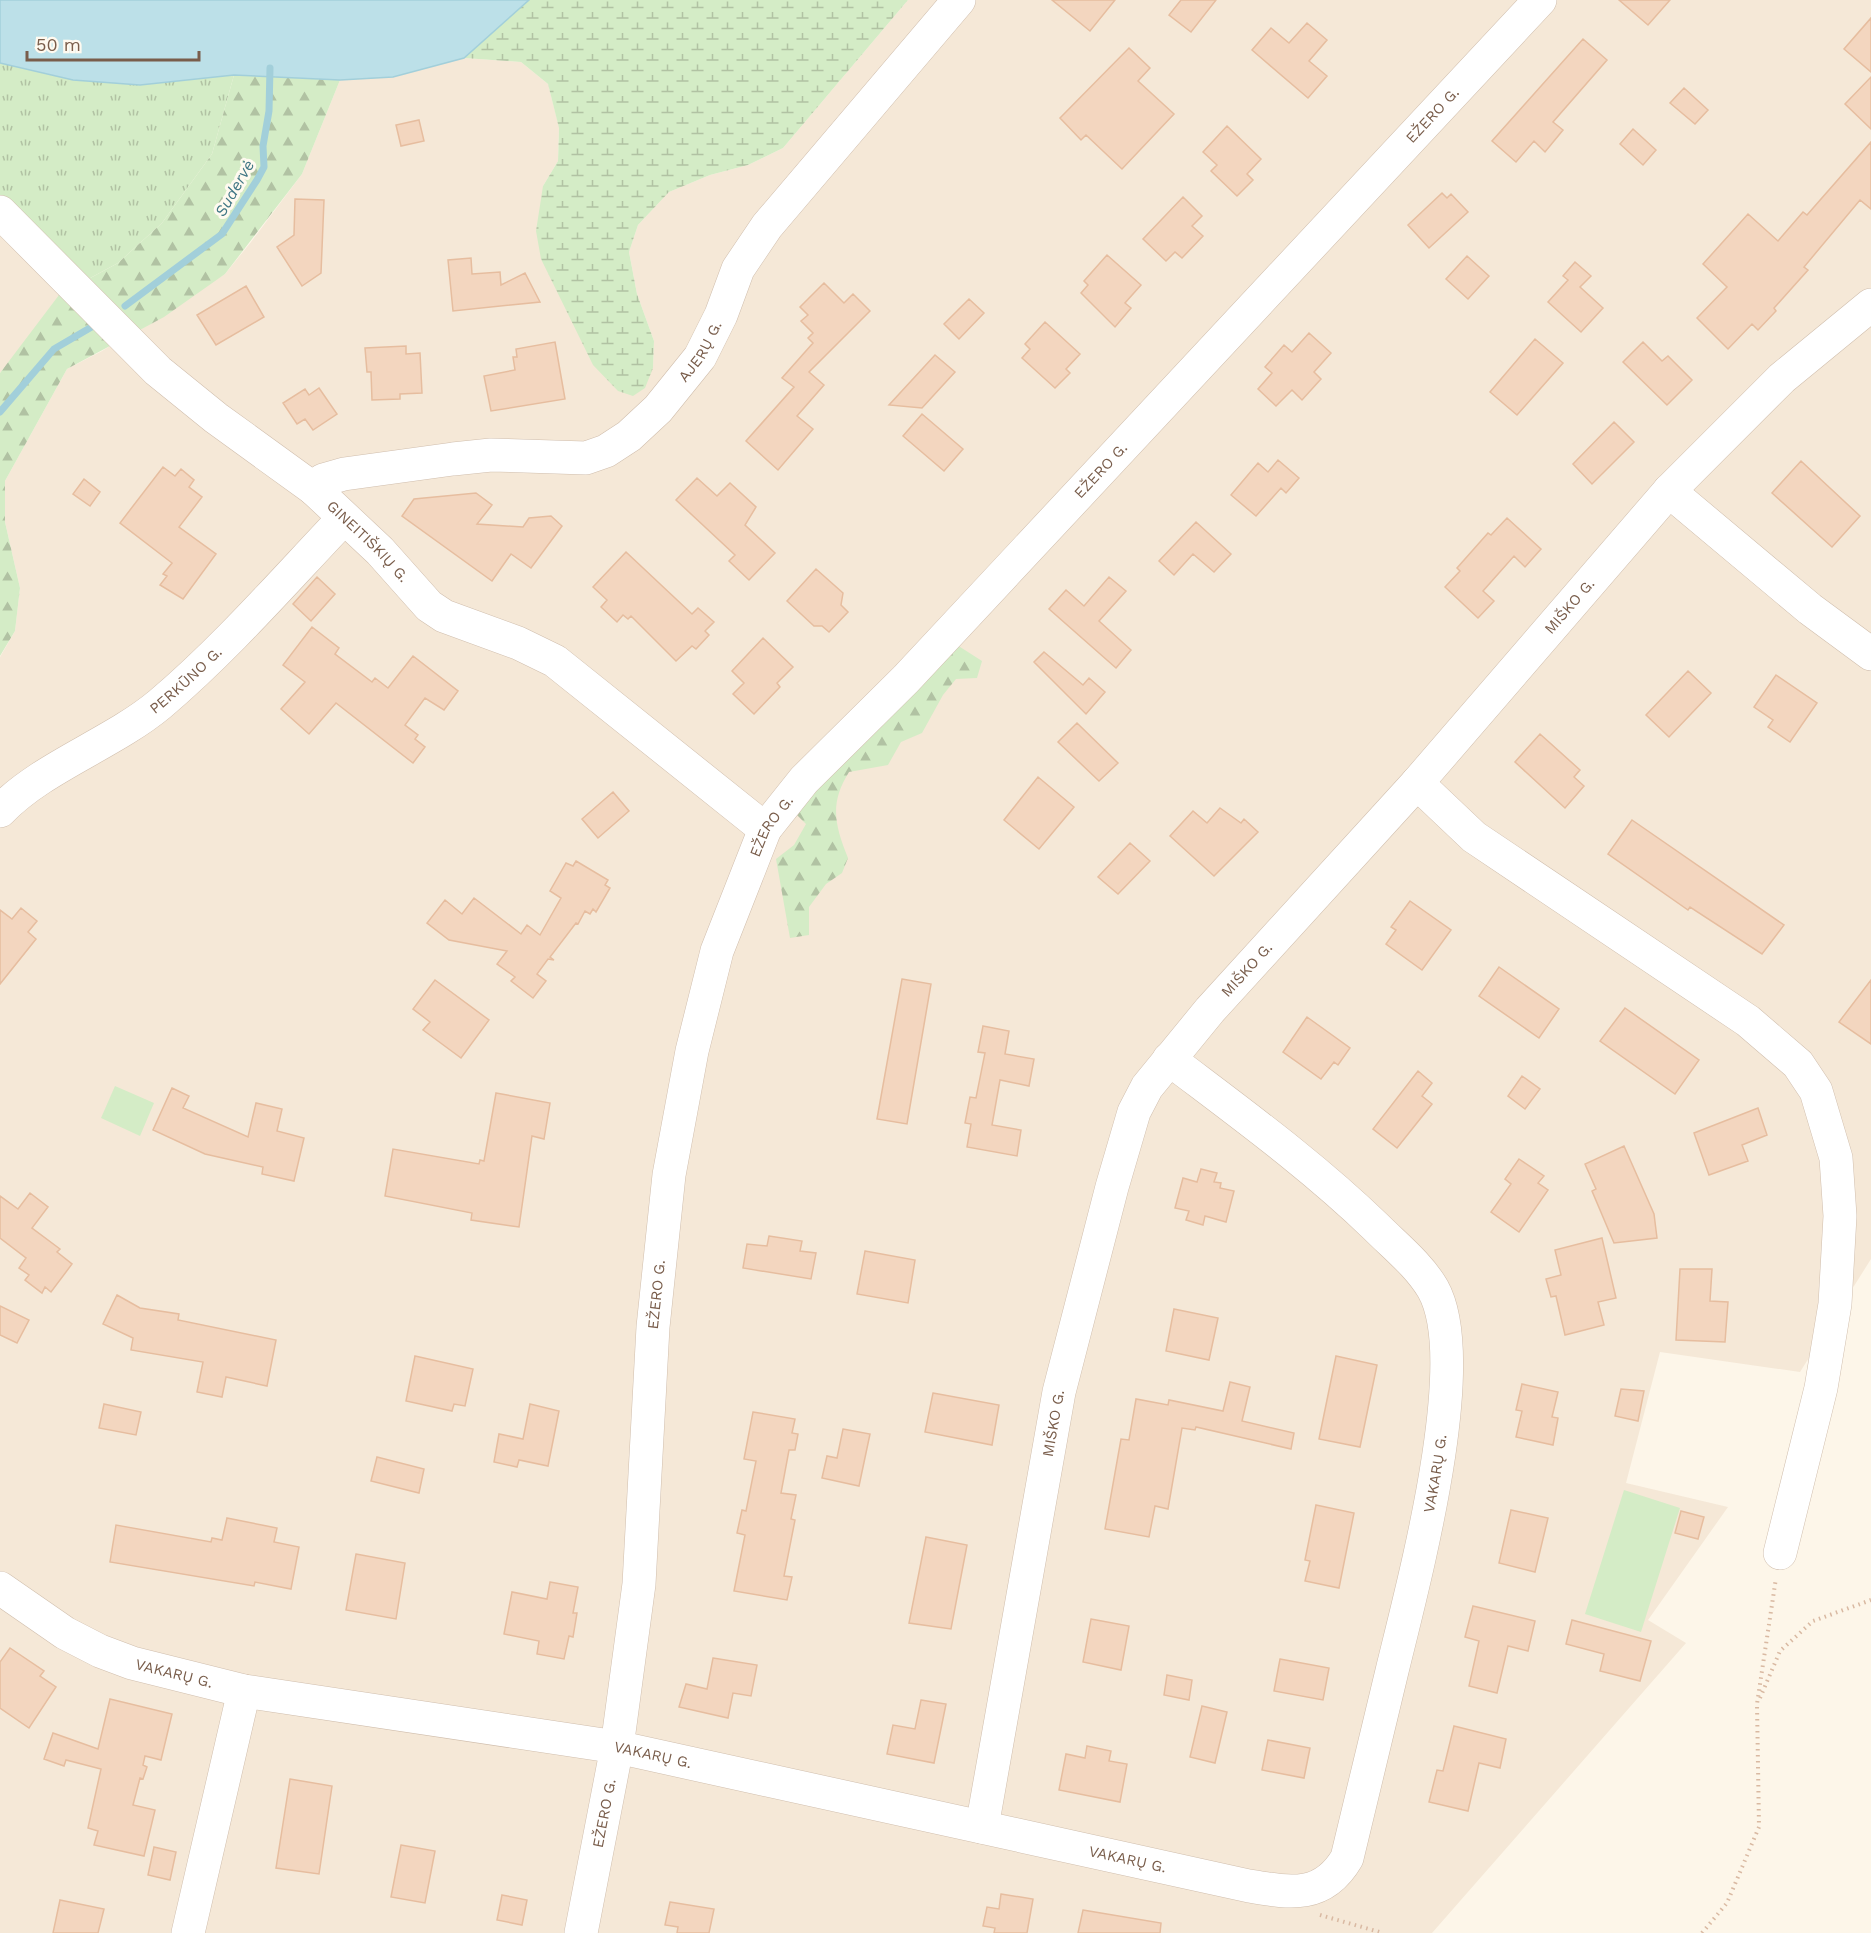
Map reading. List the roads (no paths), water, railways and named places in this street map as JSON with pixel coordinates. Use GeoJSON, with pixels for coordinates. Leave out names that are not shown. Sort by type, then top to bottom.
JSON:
{"type":"FeatureCollection","features":[{"type":"Feature","properties":{"kind":"street","name":"AJERŲ G."},"geometry":{"type":"LineString","coordinates":[[314,489],[323,480],[344,474],[453,459],[491,455],[586,458],[606,451],[629,436],[658,409],[700,357],[721,315],[738,269],[767,226],[958,0]]}},
{"type":"Feature","properties":{"kind":"street","name":"EŽERO G."},"geometry":{"type":"LineString","coordinates":[[580,1933],[617,1747],[639,1584],[654,1317],[669,1175],[692,1051],[717,951],[765,829],[804,780],[906,679],[1540,0]]}},
{"type":"Feature","properties":{"kind":"street","name":"GINEITIŠKIŲ G."},"geometry":{"type":"LineString","coordinates":[[0,212],[158,371],[216,418],[314,489],[380,551],[429,606],[444,616],[518,643],[555,661],[765,829]]}},
{"type":"Feature","properties":{"kind":"street","name":"MIŠKO G."},"geometry":{"type":"LineString","coordinates":[[982,1827],[1059,1392],[1112,1187],[1134,1112],[1147,1087],[1210,1010],[1417,783],[1669,491],[1782,378],[1871,305]]}},
{"type":"Feature","properties":{"kind":"street"},"geometry":{"type":"LineString","coordinates":[[1669,491],[1810,609],[1871,654]]}},
{"type":"Feature","properties":{"kind":"street","name":"PERKŪNO G."},"geometry":{"type":"LineString","coordinates":[[0,811],[32,784],[104,742],[159,705],[219,649],[344,518]]}},
{"type":"Feature","properties":{"kind":"street"},"geometry":{"type":"LineString","coordinates":[[1417,783],[1474,837],[1748,1021],[1798,1064],[1816,1091],[1836,1158],[1840,1216],[1835,1304],[1821,1388],[1780,1553]]}},
{"type":"Feature","properties":{"kind":"street","name":"VAKARŲ G."},"geometry":{"type":"LineString","coordinates":[[0,1588],[65,1633],[100,1651],[132,1663],[244,1691],[617,1747],[1249,1886],[1277,1891],[1313,1890],[1338,1873],[1347,1858],[1416,1570],[1429,1506],[1447,1382],[1446,1331],[1439,1301],[1418,1267],[1328,1181],[1169,1059]]}},
{"type":"Feature","properties":{"kind":"street"},"geometry":{"type":"LineString","coordinates":[[188,1933],[244,1691]]}},
{"type":"Feature","properties":{"kind":"water"},"geometry":{"type":"Polygon","coordinates":[[[0,0],[529,0],[464,58],[393,77],[340,80],[234,75],[140,85],[73,80],[0,63],[0,0]]]}},
{"type":"Feature","properties":{"kind":"waterway","name":"Sudervė"},"geometry":{"type":"LineString","coordinates":[[125,306],[222,234],[257,180],[264,167],[263,146],[269,111],[270,68]]}},
{"type":"Feature","properties":{"kind":"waterway","name":"Sudervė"},"geometry":{"type":"LineString","coordinates":[[0,412],[54,349],[95,325]]}}]}
